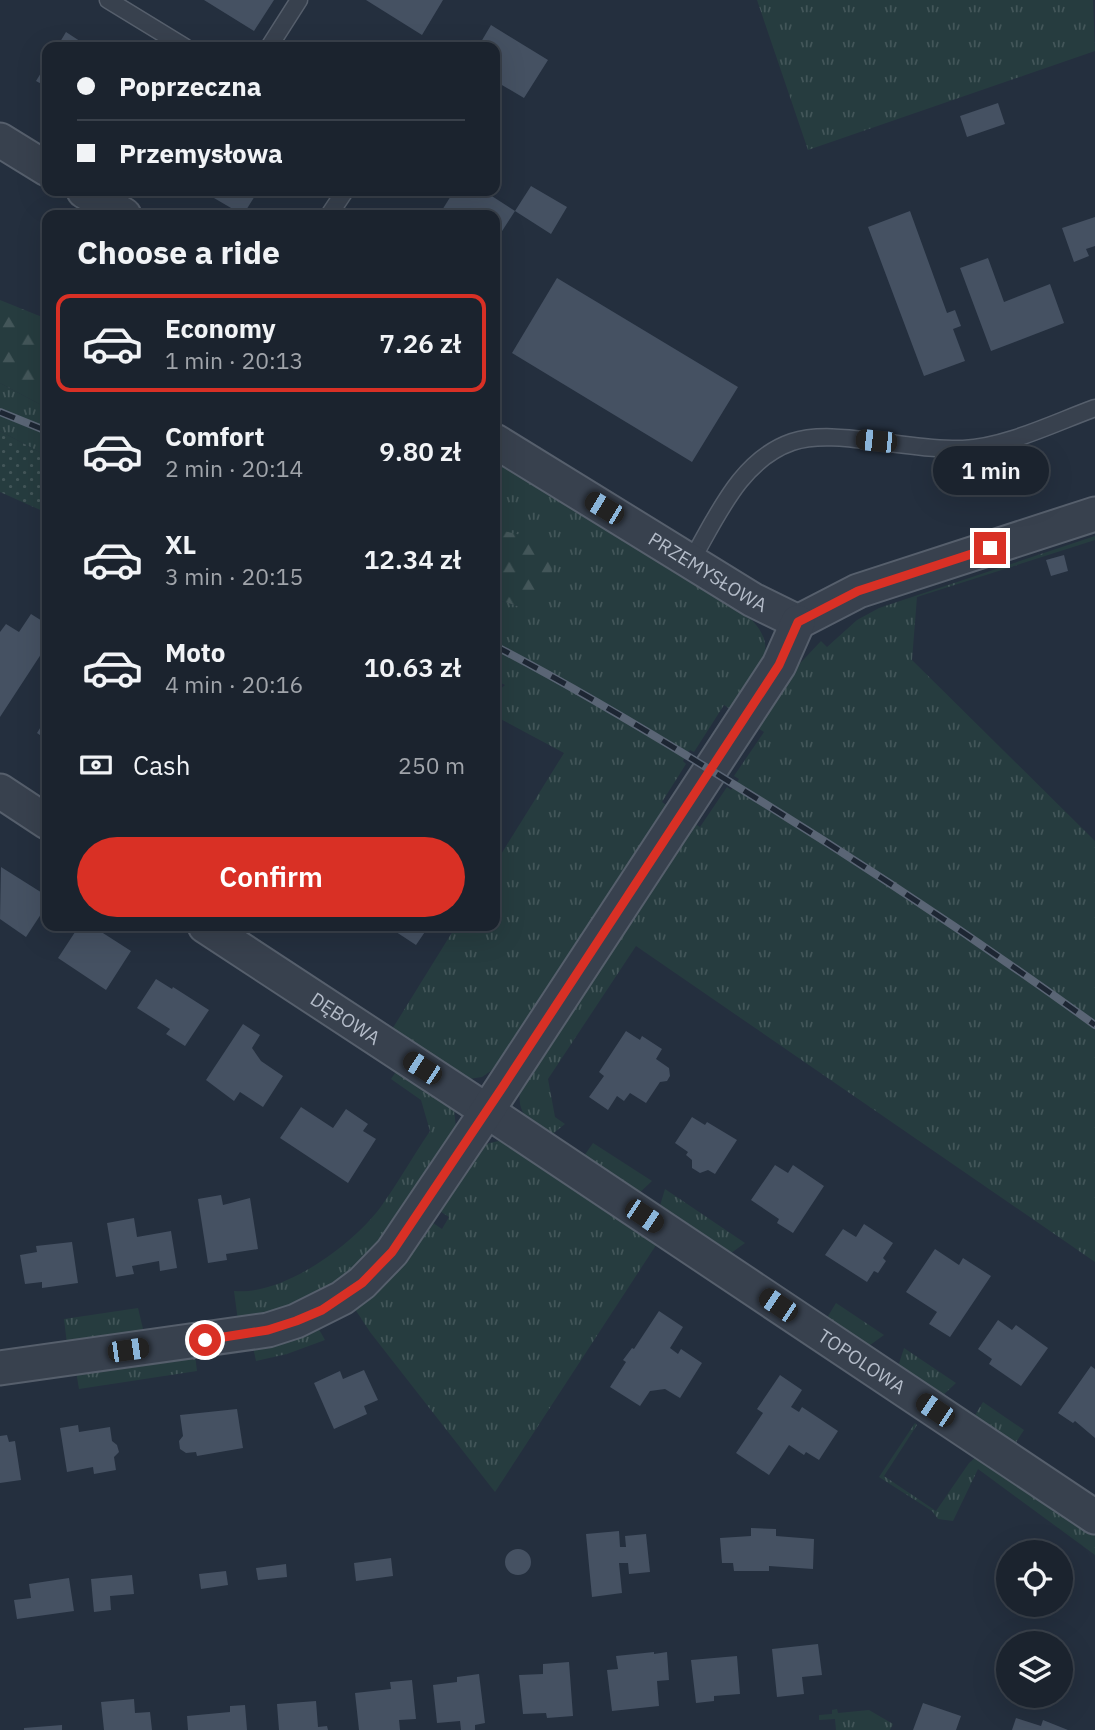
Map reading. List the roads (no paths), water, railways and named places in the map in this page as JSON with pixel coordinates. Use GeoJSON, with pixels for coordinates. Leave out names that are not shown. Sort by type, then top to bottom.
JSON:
{"type":"FeatureCollection","features":[{"type":"Feature","properties":{"kind":"street"},"geometry":{"type":"LineString","coordinates":[[0,140],[42,166]]}},
{"type":"Feature","properties":{"kind":"street"},"geometry":{"type":"LineString","coordinates":[[92,196],[116,210]]}},
{"type":"Feature","properties":{"kind":"street","name":"PRZEMYSŁOWA"},"geometry":{"type":"LineString","coordinates":[[500,445],[754,600],[798,622]]}},
{"type":"Feature","properties":{"kind":"street"},"geometry":{"type":"LineString","coordinates":[[0,1368],[268,1330],[322,1310],[362,1283],[392,1252],[487,1111],[779,665],[798,622],[858,591],[1095,514]]}},
{"type":"Feature","properties":{"kind":"street"},"geometry":{"type":"LineString","coordinates":[[0,791],[42,819]]}},
{"type":"Feature","properties":{"kind":"street","name":"DĘBOWA"},"geometry":{"type":"LineString","coordinates":[[213,931],[487,1111]]}},
{"type":"Feature","properties":{"kind":"street","name":"TOPOLOWA"},"geometry":{"type":"LineString","coordinates":[[487,1111],[1095,1517]]}},
{"type":"Feature","properties":{"kind":"lane"},"geometry":{"type":"LineString","coordinates":[[108,0],[178,42]]}},
{"type":"Feature","properties":{"kind":"lane"},"geometry":{"type":"LineString","coordinates":[[272,42],[299,0]]}},
{"type":"Feature","properties":{"kind":"lane"},"geometry":{"type":"LineString","coordinates":[[691,561],[729,495],[750,468],[770,453],[794,441],[847,438],[904,447],[965,449],[995,444],[1095,408]]}},
{"type":"Feature","properties":{"kind":"railway"},"geometry":{"type":"LineString","coordinates":[[0,412],[42,429]]}},
{"type":"Feature","properties":{"kind":"railway"},"geometry":{"type":"LineString","coordinates":[[500,649],[618,714],[784,815],[963,933],[1095,1025]]}}]}
